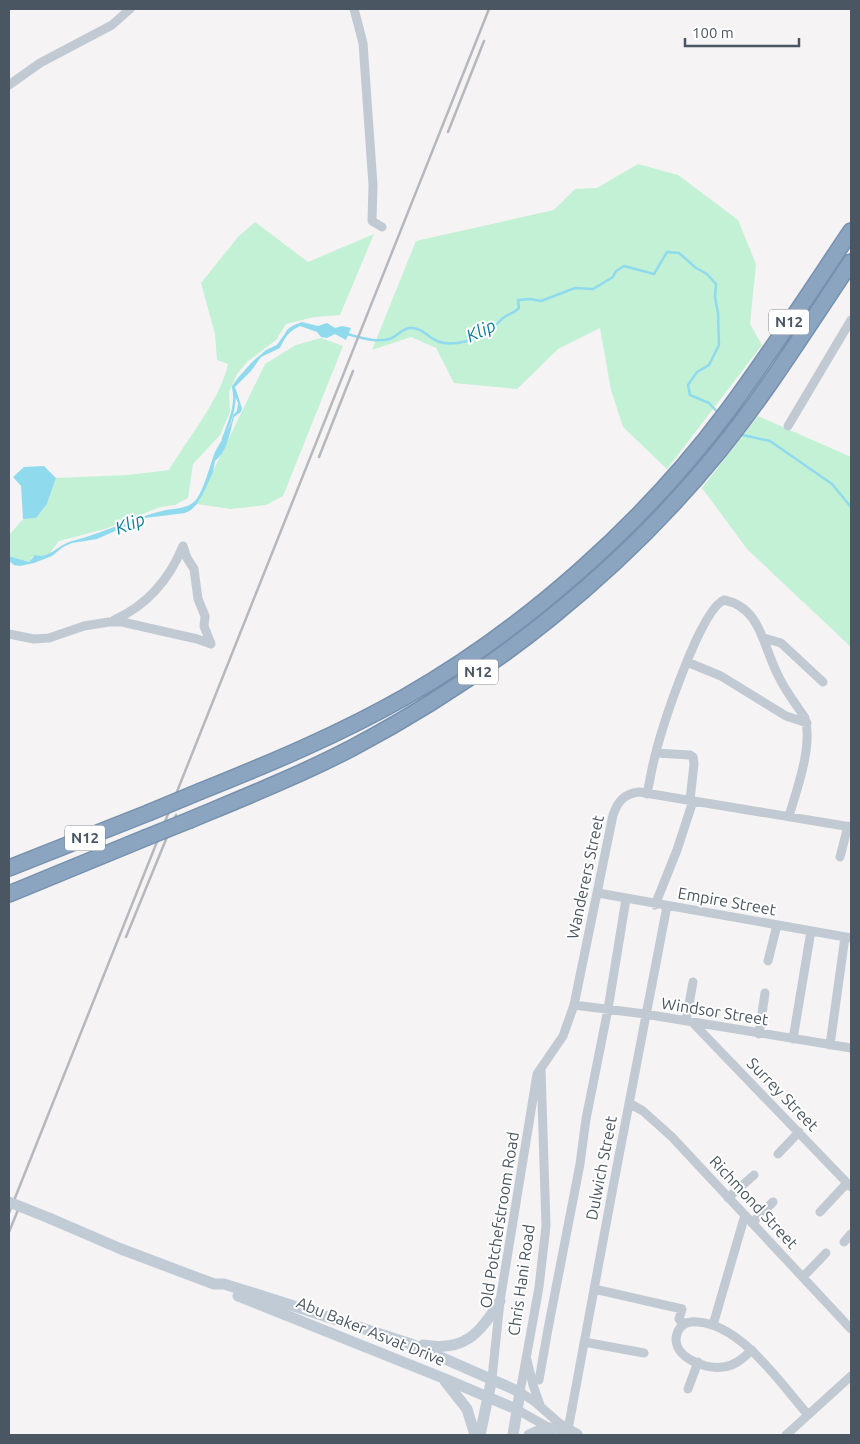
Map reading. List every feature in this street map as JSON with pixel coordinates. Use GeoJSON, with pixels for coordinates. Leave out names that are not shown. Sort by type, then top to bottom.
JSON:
{"type":"FeatureCollection","features":[{"type":"Feature","properties":{"kind":"highway","name":"N12"},"geometry":{"type":"LineString","coordinates":[[13,867],[276,761],[338,733],[406,697],[468,659],[533,610],[594,557],[651,502],[702,442],[726,413],[851,231]]}},
{"type":"Feature","properties":{"kind":"highway","name":"N12"},"geometry":{"type":"LineString","coordinates":[[13,893],[276,784],[351,748],[419,710],[535,632],[604,573],[661,516],[717,454],[740,424],[851,262]]}},
{"type":"Feature","properties":{"kind":"main road","name":"Abu Baker Asvat Drive"},"geometry":{"type":"LineString","coordinates":[[9,1202],[94,1238],[214,1284],[222,1289],[443,1378],[516,1410]]}},
{"type":"Feature","properties":{"kind":"main road","name":"Abu Baker Asvat Drive"},"geometry":{"type":"LineString","coordinates":[[214,1284],[224,1284],[411,1344],[492,1378],[520,1392]]}},
{"type":"Feature","properties":{"kind":"main road"},"geometry":{"type":"LineString","coordinates":[[411,1344],[444,1347],[466,1341],[477,1334],[500,1301]]}},
{"type":"Feature","properties":{"kind":"main road"},"geometry":{"type":"LineString","coordinates":[[443,1378],[464,1405],[472,1421],[475,1435]]}},
{"type":"Feature","properties":{"kind":"main road"},"geometry":{"type":"LineString","coordinates":[[480,1435],[492,1378]]}},
{"type":"Feature","properties":{"kind":"main road","name":"Chris Hani Road"},"geometry":{"type":"LineString","coordinates":[[513,1435],[520,1392]]}},
{"type":"Feature","properties":{"kind":"main road"},"geometry":{"type":"LineString","coordinates":[[530,1435],[553,1429]]}},
{"type":"Feature","properties":{"kind":"street"},"geometry":{"type":"LineString","coordinates":[[9,85],[40,63],[112,25],[130,9]]}},
{"type":"Feature","properties":{"kind":"street"},"geometry":{"type":"LineString","coordinates":[[354,9],[363,43],[372,185],[372,222],[382,227]]}},
{"type":"Feature","properties":{"kind":"street"},"geometry":{"type":"LineString","coordinates":[[788,426],[851,320]]}},
{"type":"Feature","properties":{"kind":"street"},"geometry":{"type":"LineString","coordinates":[[9,634],[34,639],[49,638],[84,626],[122,622],[211,644],[204,626],[205,616],[198,599],[194,569],[187,558],[183,546],[169,572],[150,598],[125,615],[109,622]]}},
{"type":"Feature","properties":{"kind":"street"},"geometry":{"type":"LineString","coordinates":[[647,794],[656,753],[669,710],[687,662],[713,609],[719,602],[724,600],[737,604],[756,622],[779,678],[803,714],[806,723],[803,762],[789,816]]}},
{"type":"Feature","properties":{"kind":"street"},"geometry":{"type":"LineString","coordinates":[[764,638],[782,643],[823,682]]}},
{"type":"Feature","properties":{"kind":"street"},"geometry":{"type":"LineString","coordinates":[[687,662],[722,676],[786,716],[806,723]]}},
{"type":"Feature","properties":{"kind":"street"},"geometry":{"type":"LineString","coordinates":[[655,904],[677,850],[691,801],[694,764],[693,758],[690,755],[656,753]]}},
{"type":"Feature","properties":{"kind":"street","name":"Wanderers Street"},"geometry":{"type":"LineString","coordinates":[[540,1068],[563,1036],[574,1005],[618,802],[627,795],[639,792],[850,826]]}},
{"type":"Feature","properties":{"kind":"street"},"geometry":{"type":"LineString","coordinates":[[840,857],[850,826]]}},
{"type":"Feature","properties":{"kind":"street","name":"Empire Street"},"geometry":{"type":"LineString","coordinates":[[598,893],[848,937]]}},
{"type":"Feature","properties":{"kind":"street"},"geometry":{"type":"LineString","coordinates":[[540,1380],[580,1164],[586,1119],[608,1009],[626,899]]}},
{"type":"Feature","properties":{"kind":"street","name":"Dulwich Street"},"geometry":{"type":"LineString","coordinates":[[568,1432],[645,1014],[667,906]]}},
{"type":"Feature","properties":{"kind":"street"},"geometry":{"type":"LineString","coordinates":[[768,961],[777,925]]}},
{"type":"Feature","properties":{"kind":"street"},"geometry":{"type":"LineString","coordinates":[[793,1039],[812,931]]}},
{"type":"Feature","properties":{"kind":"street"},"geometry":{"type":"LineString","coordinates":[[830,1045],[848,937]]}},
{"type":"Feature","properties":{"kind":"street"},"geometry":{"type":"LineString","coordinates":[[689,1022],[693,982]]}},
{"type":"Feature","properties":{"kind":"street"},"geometry":{"type":"LineString","coordinates":[[759,1034],[765,993]]}},
{"type":"Feature","properties":{"kind":"street","name":"Windsor Street"},"geometry":{"type":"LineString","coordinates":[[574,1005],[645,1014],[851,1048]]}},
{"type":"Feature","properties":{"kind":"street","name":"Surrey Street"},"geometry":{"type":"LineString","coordinates":[[689,1022],[849,1185]]}},
{"type":"Feature","properties":{"kind":"street","name":"Old Potchefstroom Road"},"geometry":{"type":"LineString","coordinates":[[492,1378],[500,1301],[537,1074],[540,1068]]}},
{"type":"Feature","properties":{"kind":"street","name":"Chris Hani Road"},"geometry":{"type":"LineString","coordinates":[[520,1392],[540,1278],[546,1226],[542,1074],[540,1068]]}},
{"type":"Feature","properties":{"kind":"street","name":"Richmond Street"},"geometry":{"type":"LineString","coordinates":[[629,1103],[656,1121],[851,1329]]}},
{"type":"Feature","properties":{"kind":"street"},"geometry":{"type":"LineString","coordinates":[[778,1154],[799,1132]]}},
{"type":"Feature","properties":{"kind":"street"},"geometry":{"type":"LineString","coordinates":[[728,1198],[754,1175]]}},
{"type":"Feature","properties":{"kind":"street"},"geometry":{"type":"LineString","coordinates":[[820,1212],[849,1185]]}},
{"type":"Feature","properties":{"kind":"street"},"geometry":{"type":"LineString","coordinates":[[752,1223],[774,1202]]}},
{"type":"Feature","properties":{"kind":"street"},"geometry":{"type":"LineString","coordinates":[[712,1325],[745,1215]]}},
{"type":"Feature","properties":{"kind":"street"},"geometry":{"type":"LineString","coordinates":[[844,1242],[851,1234]]}},
{"type":"Feature","properties":{"kind":"street"},"geometry":{"type":"LineString","coordinates":[[803,1277],[826,1253]]}},
{"type":"Feature","properties":{"kind":"street"},"geometry":{"type":"LineString","coordinates":[[594,1289],[682,1309],[679,1319],[684,1324]]}},
{"type":"Feature","properties":{"kind":"street"},"geometry":{"type":"LineString","coordinates":[[752,1350],[741,1360],[722,1368],[711,1367],[683,1355],[678,1349],[676,1340],[678,1330],[684,1324],[692,1321],[712,1325],[733,1334],[752,1350],[808,1415]]}},
{"type":"Feature","properties":{"kind":"street"},"geometry":{"type":"LineString","coordinates":[[584,1342],[644,1354]]}},
{"type":"Feature","properties":{"kind":"street"},"geometry":{"type":"LineString","coordinates":[[526,1355],[540,1406]]}},
{"type":"Feature","properties":{"kind":"street"},"geometry":{"type":"LineString","coordinates":[[688,1390],[698,1362]]}},
{"type":"Feature","properties":{"kind":"street"},"geometry":{"type":"LineString","coordinates":[[786,1435],[851,1376]]}},
{"type":"Feature","properties":{"kind":"street"},"geometry":{"type":"LineString","coordinates":[[520,1392],[540,1406],[568,1432]]}},
{"type":"Feature","properties":{"kind":"street"},"geometry":{"type":"LineString","coordinates":[[516,1410],[553,1429],[581,1435]]}},
{"type":"Feature","properties":{"kind":"green space"},"geometry":{"type":"Polygon","coordinates":[[[638,164],[678,175],[738,220],[756,264],[750,324],[762,345],[667,469],[623,427],[611,390],[600,328],[558,349],[517,389],[454,383],[436,348],[411,337],[372,350],[416,241],[554,210],[575,189],[597,188],[638,164]]]}},
{"type":"Feature","properties":{"kind":"green space"},"geometry":{"type":"Polygon","coordinates":[[[255,222],[308,262],[374,234],[340,315],[314,317],[286,324],[276,340],[247,362],[237,374],[229,392],[230,412],[220,435],[193,464],[188,498],[175,505],[160,507],[105,529],[59,541],[49,554],[32,557],[29,562],[9,556],[9,535],[23,519],[36,518],[47,504],[56,478],[128,475],[169,470],[211,405],[228,364],[217,360],[215,334],[201,283],[238,237],[255,222]]]}},
{"type":"Feature","properties":{"kind":"green space"},"geometry":{"type":"Polygon","coordinates":[[[321,338],[343,346],[283,496],[266,505],[231,509],[197,504],[265,364],[296,345],[321,338]]]}},
{"type":"Feature","properties":{"kind":"green space"},"geometry":{"type":"Polygon","coordinates":[[[758,416],[851,457],[851,647],[747,549],[702,488],[758,416]]]}},
{"type":"Feature","properties":{"kind":"water"},"geometry":{"type":"Polygon","coordinates":[[[302,322],[318,326],[327,323],[335,328],[342,326],[351,328],[346,340],[335,334],[327,338],[321,337],[317,332],[300,326],[288,335],[280,348],[261,357],[251,371],[235,387],[242,408],[241,412],[234,417],[226,446],[215,461],[213,472],[205,490],[191,510],[185,513],[145,518],[97,539],[72,543],[63,547],[52,556],[34,563],[20,566],[14,565],[9,561],[9,556],[29,562],[35,555],[45,555],[67,543],[142,517],[192,504],[201,492],[215,452],[228,430],[233,415],[237,411],[238,403],[233,392],[237,379],[266,350],[281,343],[288,329],[302,322]]]}},
{"type":"Feature","properties":{"kind":"water"},"geometry":{"type":"Polygon","coordinates":[[[44,466],[56,478],[47,504],[36,518],[23,519],[21,486],[13,477],[24,467],[44,466]]]}},
{"type":"Feature","properties":{"kind":"waterway","name":"Klip"},"geometry":{"type":"LineString","coordinates":[[347,334],[368,339],[384,340],[392,338],[402,331],[414,328],[437,341],[458,343],[487,333],[503,318],[519,308],[518,300],[531,299],[541,301],[575,288],[593,289],[613,277],[616,271],[624,266],[654,274],[667,252],[679,253],[696,268],[707,274],[716,284],[715,297],[718,313],[719,345],[709,365],[697,372],[688,385],[690,395],[709,403],[719,414]]}},
{"type":"Feature","properties":{"kind":"waterway","name":"Klip"},"geometry":{"type":"LineString","coordinates":[[277,347],[284,337]]}},
{"type":"Feature","properties":{"kind":"waterway","name":"Klip"},"geometry":{"type":"LineString","coordinates":[[223,439],[232,413],[233,387],[237,381]]}},
{"type":"Feature","properties":{"kind":"waterway","name":"Klip"},"geometry":{"type":"LineString","coordinates":[[738,434],[770,441],[832,484],[851,507]]}},
{"type":"Feature","properties":{"kind":"railway"},"geometry":{"type":"LineString","coordinates":[[9,1213],[489,9]]}},
{"type":"Feature","properties":{"kind":"railway"},"geometry":{"type":"LineString","coordinates":[[448,132],[484,41]]}},
{"type":"Feature","properties":{"kind":"railway"},"geometry":{"type":"LineString","coordinates":[[319,457],[353,371]]}},
{"type":"Feature","properties":{"kind":"railway"},"geometry":{"type":"LineString","coordinates":[[126,937],[176,815]]}},
{"type":"Feature","properties":{"kind":"railway"},"geometry":{"type":"LineString","coordinates":[[9,1232],[20,1205]]}}]}
